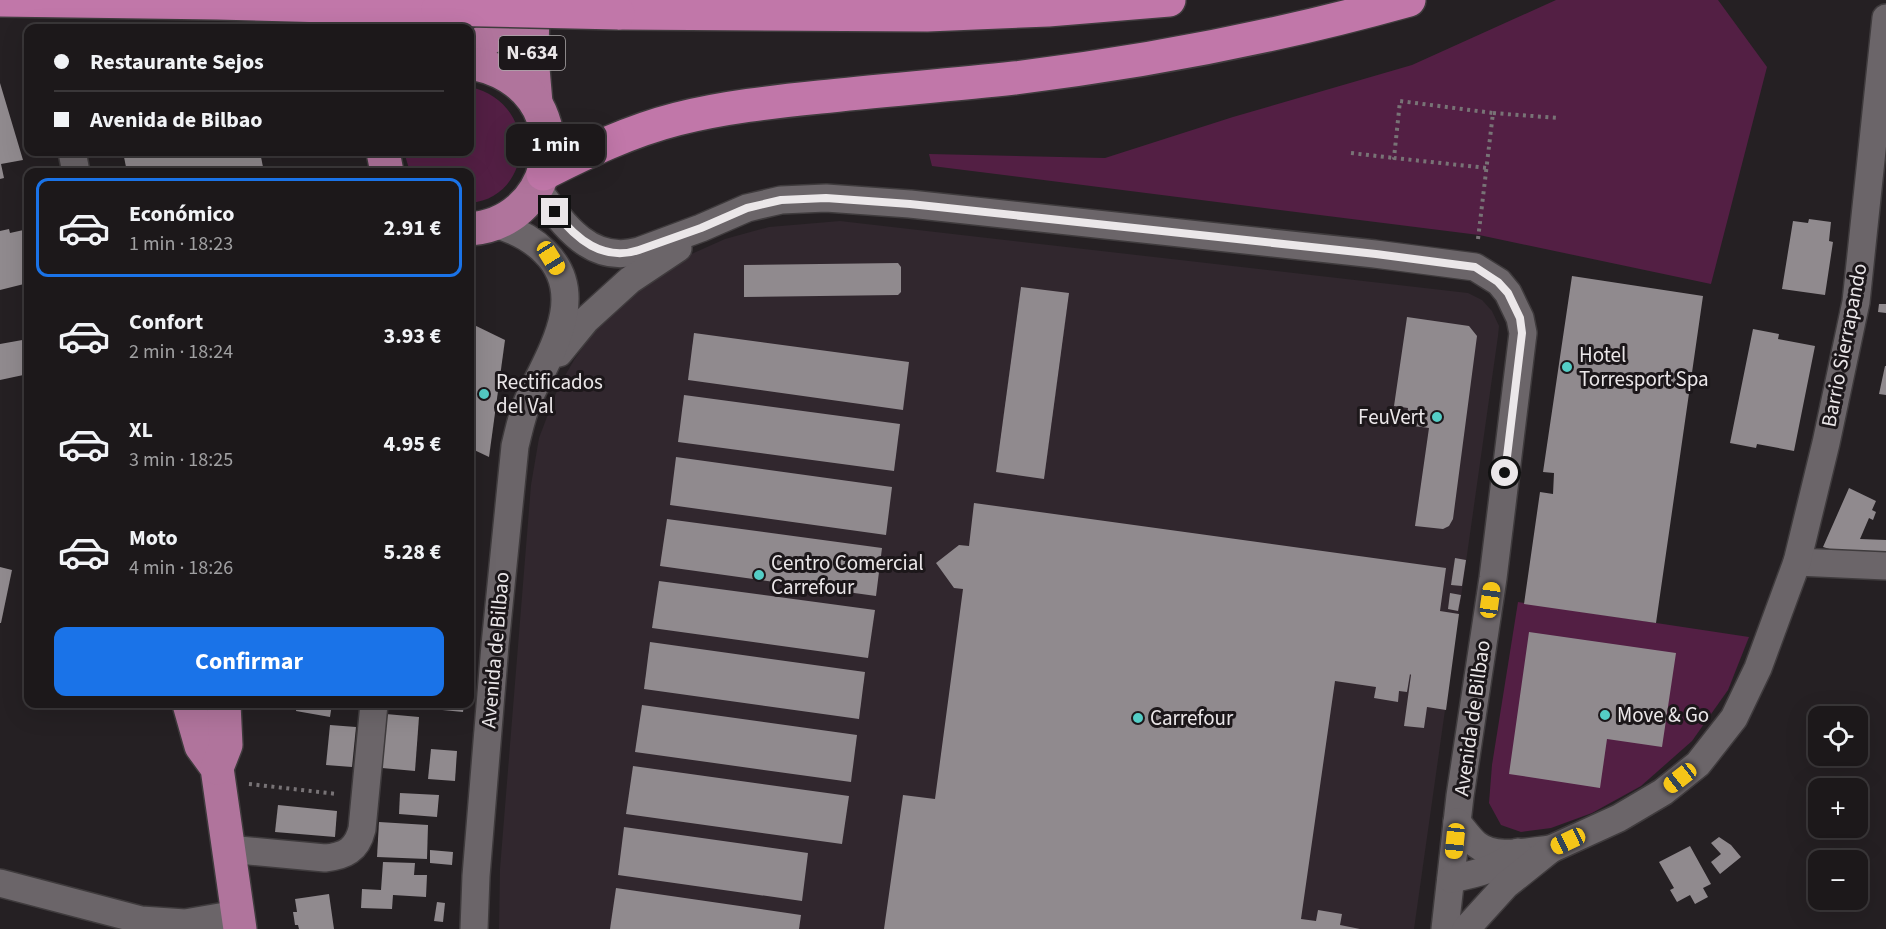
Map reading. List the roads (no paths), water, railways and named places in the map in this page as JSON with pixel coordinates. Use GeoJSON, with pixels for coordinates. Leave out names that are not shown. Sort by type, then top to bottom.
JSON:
{"type":"FeatureCollection","features":[{"type":"Feature","properties":{"kind":"highway"},"geometry":{"type":"LineString","coordinates":[[0,0],[618,13],[927,15],[1048,10],[1169,0]]}},
{"type":"Feature","properties":{"kind":"highway"},"geometry":{"type":"LineString","coordinates":[[481,227],[504,220],[523,206],[540,181],[616,140],[666,122],[706,112],[776,102],[1026,76],[1158,57],[1294,30],[1409,0]]}},
{"type":"Feature","properties":{"kind":"highway","name":"N-634"},"geometry":{"type":"LineString","coordinates":[[534,1],[532,57],[536,103]]}},
{"type":"Feature","properties":{"kind":"highway","name":"N-634"},"geometry":{"type":"LineString","coordinates":[[474,49],[534,1]]}},
{"type":"Feature","properties":{"kind":"highway","name":"N-634"},"geometry":{"type":"LineString","coordinates":[[474,64],[499,71],[520,84],[536,103],[546,130],[547,160],[540,181]]}},
{"type":"Feature","properties":{"kind":"highway"},"geometry":{"type":"LineString","coordinates":[[190,708],[201,746],[218,774]]}},
{"type":"Feature","properties":{"kind":"highway"},"geometry":{"type":"LineString","coordinates":[[224,708],[226,745],[218,774],[239,922]]}},
{"type":"Feature","properties":{"kind":"street","name":"Barrio Sierrapando"},"geometry":{"type":"LineString","coordinates":[[1466,929],[1506,885],[1551,849],[1663,792],[1698,764],[1734,718],[1758,668],[1797,562],[1857,302],[1886,18]]}},
{"type":"Feature","properties":{"kind":"street","name":"Avenida de Bilbao"},"geometry":{"type":"LineString","coordinates":[[540,181],[567,227],[588,244],[606,252],[627,254],[764,203],[802,198],[850,199],[1376,254],[1475,267],[1498,282],[1508,293],[1520,318],[1522,333],[1493,578],[1457,822]]}},
{"type":"Feature","properties":{"kind":"street","name":"Avenida de Bilbao"},"geometry":{"type":"LineString","coordinates":[[474,929],[493,669],[511,474],[521,421],[561,329],[566,308],[566,290],[551,258],[526,237],[511,229],[481,227]]}},
{"type":"Feature","properties":{"kind":"street","name":"Avenida de Bilbao"},"geometry":{"type":"LineString","coordinates":[[540,377],[573,335],[606,301],[630,280],[675,251],[701,228]]}},
{"type":"Feature","properties":{"kind":"street"},"geometry":{"type":"LineString","coordinates":[[1797,562],[1886,566]]}},
{"type":"Feature","properties":{"kind":"street"},"geometry":{"type":"LineString","coordinates":[[228,849],[325,858],[349,852],[360,837],[374,708]]}},
{"type":"Feature","properties":{"kind":"street","name":"Barrio Sierrapando"},"geometry":{"type":"LineString","coordinates":[[1457,822],[1476,844],[1488,850],[1518,852],[1551,849]]}},
{"type":"Feature","properties":{"kind":"street"},"geometry":{"type":"LineString","coordinates":[[1445,929],[1457,822]]}},
{"type":"Feature","properties":{"kind":"street","name":"Barrio Sierrapando"},"geometry":{"type":"LineString","coordinates":[[1451,879],[1500,866],[1518,852]]}},
{"type":"Feature","properties":{"kind":"street"},"geometry":{"type":"LineString","coordinates":[[0,883],[141,920],[185,923],[239,922]]}},
{"type":"Feature","properties":{"kind":"place","name":"Hotel Torresport Spa"},"geometry":{"type":"Point","coordinates":[1567,367]}},
{"type":"Feature","properties":{"kind":"place","name":"Rectificados del Val"},"geometry":{"type":"Point","coordinates":[484,394]}},
{"type":"Feature","properties":{"kind":"place","name":"FeuVert"},"geometry":{"type":"Point","coordinates":[1437,417]}},
{"type":"Feature","properties":{"kind":"place","name":"Centro Comercial Carrefour"},"geometry":{"type":"Point","coordinates":[759,575]}},
{"type":"Feature","properties":{"kind":"place","name":"Move & Go"},"geometry":{"type":"Point","coordinates":[1605,715]}},
{"type":"Feature","properties":{"kind":"place","name":"Carrefour"},"geometry":{"type":"Point","coordinates":[1138,718]}}]}
